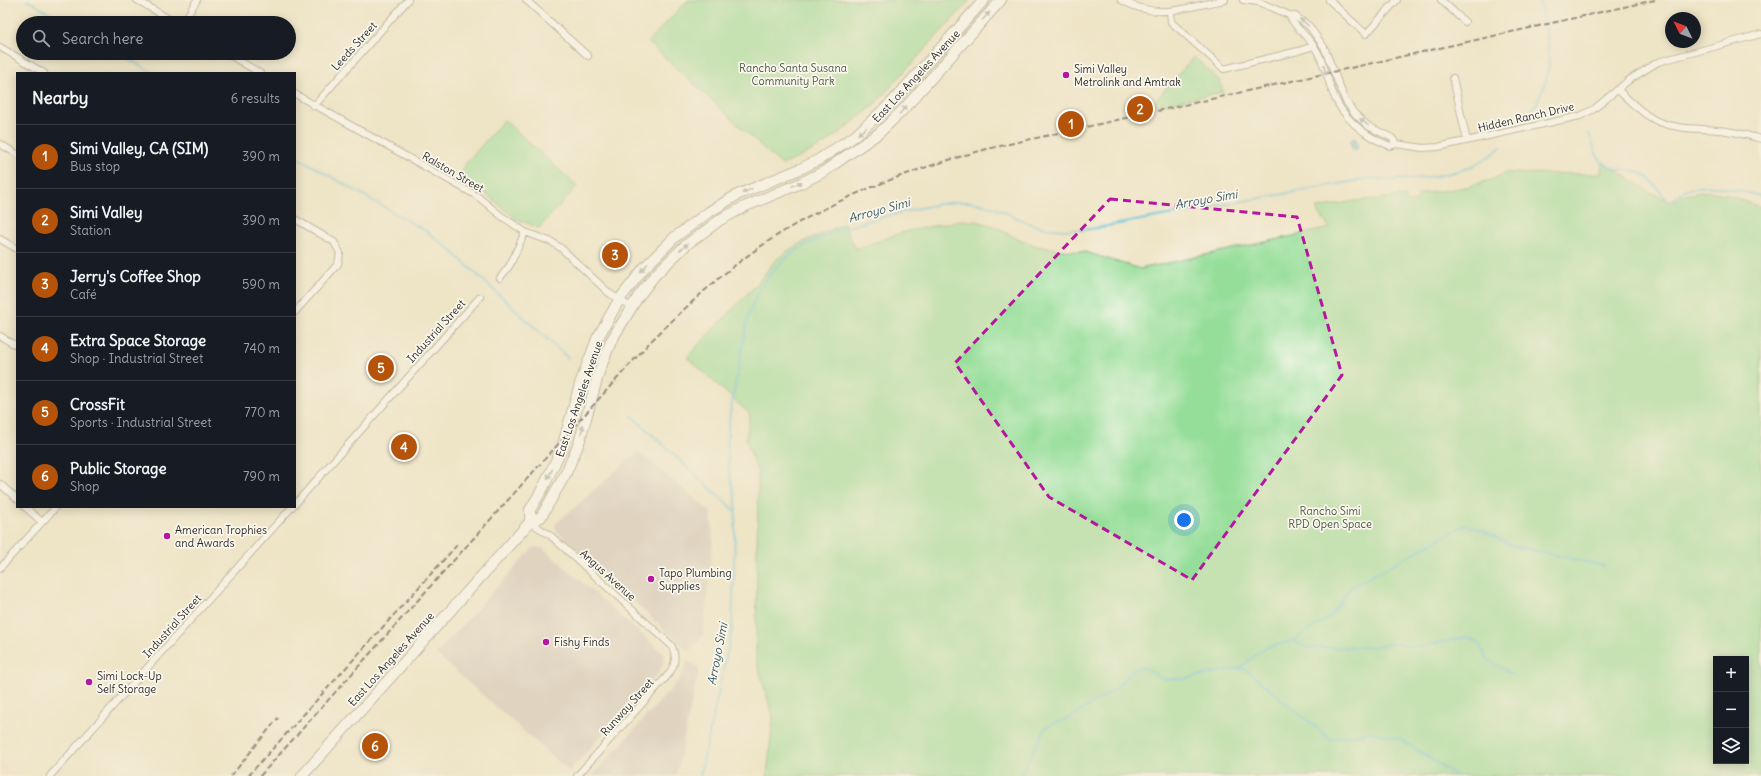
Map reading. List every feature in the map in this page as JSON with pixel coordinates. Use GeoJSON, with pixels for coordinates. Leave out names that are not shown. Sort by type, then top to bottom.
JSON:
{"type":"FeatureCollection","features":[{"type":"Feature","properties":{"kind":"main road","name":"East Los Angeles Avenue"},"geometry":{"type":"LineString","coordinates":[[530,522],[530,510],[543,488],[562,448],[587,363],[600,334],[619,300],[633,280],[675,237],[709,212],[737,195],[800,170],[839,148],[867,127],[891,103],[984,0]]}},
{"type":"Feature","properties":{"kind":"main road","name":"East Los Angeles Avenue"},"geometry":{"type":"LineString","coordinates":[[302,776],[530,522],[541,517],[565,475],[579,442],[604,359],[621,322],[644,289],[667,262],[703,232],[739,210],[823,172],[880,133],[902,111],[1001,0]]}},
{"type":"Feature","properties":{"kind":"street"},"geometry":{"type":"LineString","coordinates":[[137,0],[164,16]]}},
{"type":"Feature","properties":{"kind":"street"},"geometry":{"type":"LineString","coordinates":[[187,16],[197,0]]}},
{"type":"Feature","properties":{"kind":"street","name":"Leeds Street"},"geometry":{"type":"LineString","coordinates":[[314,106],[408,0]]}},
{"type":"Feature","properties":{"kind":"street"},"geometry":{"type":"LineString","coordinates":[[526,0],[588,56]]}},
{"type":"Feature","properties":{"kind":"street"},"geometry":{"type":"LineString","coordinates":[[1121,0],[1141,8],[1170,12],[1225,0]]}},
{"type":"Feature","properties":{"kind":"street","name":"Hidden Ranch Drive"},"geometry":{"type":"LineString","coordinates":[[1243,0],[1269,6],[1302,20],[1320,40],[1330,58],[1345,100],[1354,113],[1368,126],[1392,138],[1396,144]]}},
{"type":"Feature","properties":{"kind":"street"},"geometry":{"type":"LineString","coordinates":[[1328,0],[1366,34],[1397,0]]}},
{"type":"Feature","properties":{"kind":"street"},"geometry":{"type":"LineString","coordinates":[[1441,0],[1465,22]]}},
{"type":"Feature","properties":{"kind":"street"},"geometry":{"type":"LineString","coordinates":[[1170,12],[1171,22],[1224,70],[1298,52],[1314,46]]}},
{"type":"Feature","properties":{"kind":"street","name":"Hidden Ranch Drive"},"geometry":{"type":"LineString","coordinates":[[1289,15],[1291,22],[1303,32],[1314,46],[1322,60],[1332,93],[1342,110],[1356,126],[1374,139],[1390,146],[1396,144],[1423,148],[1438,147],[1580,116],[1594,109],[1643,70],[1658,62],[1761,34]]}},
{"type":"Feature","properties":{"kind":"street"},"geometry":{"type":"LineString","coordinates":[[0,48],[16,57]]}},
{"type":"Feature","properties":{"kind":"street"},"geometry":{"type":"LineString","coordinates":[[21,60],[42,72]]}},
{"type":"Feature","properties":{"kind":"street"},"geometry":{"type":"LineString","coordinates":[[238,60],[258,72]]}},
{"type":"Feature","properties":{"kind":"street"},"geometry":{"type":"LineString","coordinates":[[1454,78],[1467,141]]}},
{"type":"Feature","properties":{"kind":"street"},"geometry":{"type":"LineString","coordinates":[[1618,90],[1640,110],[1656,120],[1695,130],[1717,130],[1739,133],[1761,139]]}},
{"type":"Feature","properties":{"kind":"street","name":"Ralston Street"},"geometry":{"type":"LineString","coordinates":[[296,95],[477,196],[500,215],[526,232],[552,242],[562,249],[619,300],[631,307]]}},
{"type":"Feature","properties":{"kind":"street"},"geometry":{"type":"LineString","coordinates":[[0,144],[16,153]]}},
{"type":"Feature","properties":{"kind":"street"},"geometry":{"type":"LineString","coordinates":[[296,220],[334,242],[340,251],[340,259],[338,264],[296,311]]}},
{"type":"Feature","properties":{"kind":"street"},"geometry":{"type":"LineString","coordinates":[[500,278],[510,265],[526,232]]}},
{"type":"Feature","properties":{"kind":"street"},"geometry":{"type":"LineString","coordinates":[[0,239],[16,248]]}},
{"type":"Feature","properties":{"kind":"street","name":"Industrial Street"},"geometry":{"type":"LineString","coordinates":[[296,503],[480,297]]}},
{"type":"Feature","properties":{"kind":"street"},"geometry":{"type":"LineString","coordinates":[[0,336],[16,345]]}},
{"type":"Feature","properties":{"kind":"street"},"geometry":{"type":"LineString","coordinates":[[0,484],[16,499]]}},
{"type":"Feature","properties":{"kind":"street"},"geometry":{"type":"LineString","coordinates":[[26,508],[42,522]]}},
{"type":"Feature","properties":{"kind":"street"},"geometry":{"type":"LineString","coordinates":[[0,568],[55,508]]}},
{"type":"Feature","properties":{"kind":"street","name":"Industrial Street"},"geometry":{"type":"LineString","coordinates":[[50,776],[291,508]]}},
{"type":"Feature","properties":{"kind":"street","name":"Angus Avenue"},"geometry":{"type":"LineString","coordinates":[[530,522],[551,536],[671,645]]}},
{"type":"Feature","properties":{"kind":"street","name":"Runway Street"},"geometry":{"type":"LineString","coordinates":[[578,776],[672,670],[675,664],[675,656],[671,645]]}},
{"type":"Feature","properties":{"kind":"highlighted area"},"geometry":{"type":"Polygon","coordinates":[[[1110,199],[1297,217],[1342,375],[1192,580],[1049,497],[955,363],[1110,199]]]}},
{"type":"Feature","properties":{"kind":"shaded area"},"geometry":{"type":"Polygon","coordinates":[[[638,452],[711,512],[713,542],[703,635],[689,652],[557,531],[555,524],[638,452]]]}},
{"type":"Feature","properties":{"kind":"shaded area"},"geometry":{"type":"Polygon","coordinates":[[[536,547],[544,549],[665,655],[665,660],[659,672],[569,771],[436,654],[532,549],[536,547]]]}},
{"type":"Feature","properties":{"kind":"shaded area"},"geometry":{"type":"Polygon","coordinates":[[[687,660],[699,668],[676,776],[592,776],[679,680],[684,671],[687,660]]]}},
{"type":"Feature","properties":{"kind":"shaded area"},"geometry":{"type":"Polygon","coordinates":[[[0,760],[17,776],[0,776],[0,760]]]}},
{"type":"Feature","properties":{"kind":"green space","name":"Rancho Santa Susana Community Park"},"geometry":{"type":"Polygon","coordinates":[[[688,0],[970,0],[872,107],[829,141],[782,165],[648,42],[688,0]]]}},
{"type":"Feature","properties":{"kind":"green space"},"geometry":{"type":"Polygon","coordinates":[[[1194,57],[1220,81],[1223,92],[1154,106],[1153,103],[1194,57]]]}},
{"type":"Feature","properties":{"kind":"green space"},"geometry":{"type":"Polygon","coordinates":[[[504,120],[577,186],[539,228],[516,219],[484,192],[459,177],[467,162],[504,120]]]}},
{"type":"Feature","properties":{"kind":"green space","name":"Rancho Simi RPD Open Space"},"geometry":{"type":"Polygon","coordinates":[[[1602,161],[1650,192],[1669,201],[1673,201],[1685,195],[1709,191],[1728,195],[1761,207],[1761,776],[767,776],[773,717],[756,659],[758,474],[746,440],[750,414],[687,357],[757,284],[774,262],[789,250],[805,241],[844,224],[856,249],[904,232],[958,221],[976,221],[994,226],[1016,238],[1037,246],[1059,250],[1085,252],[1140,269],[1330,228],[1316,209],[1318,208],[1355,201],[1405,196],[1407,202],[1418,201],[1418,194],[1467,187],[1506,173],[1601,174],[1602,161]]]}},
{"type":"Feature","properties":{"kind":"water"},"geometry":{"type":"Polygon","coordinates":[[[1353,138],[1356,139],[1358,148],[1356,150],[1352,150],[1350,141],[1353,138]]]}},
{"type":"Feature","properties":{"kind":"waterway"},"geometry":{"type":"LineString","coordinates":[[27,0],[55,16]]}},
{"type":"Feature","properties":{"kind":"waterway","name":"Arroyo Simi"},"geometry":{"type":"LineString","coordinates":[[1528,115],[1538,101],[1548,73],[1548,45],[1539,0]]}},
{"type":"Feature","properties":{"kind":"waterway"},"geometry":{"type":"LineString","coordinates":[[130,60],[151,72]]}},
{"type":"Feature","properties":{"kind":"waterway"},"geometry":{"type":"LineString","coordinates":[[1588,132],[1597,155],[1605,164],[1617,169],[1641,173],[1649,178],[1667,199]]}},
{"type":"Feature","properties":{"kind":"waterway","name":"Arroyo Simi"},"geometry":{"type":"LineString","coordinates":[[700,776],[732,630],[736,501],[729,470],[727,441],[729,420],[748,316],[762,286],[774,270],[788,256],[805,245],[842,229],[944,203],[978,203],[1034,225],[1048,228],[1070,230],[1091,229],[1371,178],[1394,180],[1447,174],[1470,167],[1487,158],[1501,147]]}},
{"type":"Feature","properties":{"kind":"waterway"},"geometry":{"type":"LineString","coordinates":[[296,157],[426,231],[447,247],[568,358]]}},
{"type":"Feature","properties":{"kind":"waterway"},"geometry":{"type":"LineString","coordinates":[[1672,200],[1691,188],[1703,187],[1727,188],[1761,196]]}},
{"type":"Feature","properties":{"kind":"waterway"},"geometry":{"type":"LineString","coordinates":[[632,416],[735,511]]}},
{"type":"Feature","properties":{"kind":"waterway"},"geometry":{"type":"LineString","coordinates":[[1292,641],[1331,616],[1351,587],[1465,525],[1484,531],[1510,545],[1604,566]]}},
{"type":"Feature","properties":{"kind":"waterway"},"geometry":{"type":"LineString","coordinates":[[1020,776],[1046,727],[1073,716],[1117,688],[1131,671],[1143,667],[1164,679],[1183,679],[1240,668],[1264,648],[1292,641],[1309,648],[1370,647],[1393,644],[1419,647],[1466,637],[1477,641],[1488,660],[1510,673]]}},
{"type":"Feature","properties":{"kind":"waterway"},"geometry":{"type":"LineString","coordinates":[[1240,668],[1246,670],[1330,739],[1372,732],[1399,738],[1457,776]]}},
{"type":"Feature","properties":{"kind":"railway"},"geometry":{"type":"LineString","coordinates":[[260,776],[650,342],[698,296],[724,274],[750,254],[805,219],[834,204],[894,179],[987,149],[1655,0]]}},
{"type":"Feature","properties":{"kind":"railway"},"geometry":{"type":"LineString","coordinates":[[248,776],[458,544]]}},
{"type":"Feature","properties":{"kind":"railway"},"geometry":{"type":"LineString","coordinates":[[231,776],[278,718]]}},
{"type":"Feature","properties":{"kind":"place","name":"Simi Valley Metrolink and Amtrak"},"geometry":{"type":"Point","coordinates":[1066,75]}},
{"type":"Feature","properties":{"kind":"place","name":"Simi Valley"},"geometry":{"type":"Point","coordinates":[1140,109]}},
{"type":"Feature","properties":{"kind":"place","name":"Simi Valley, CA (SIM)"},"geometry":{"type":"Point","coordinates":[1071,124]}},
{"type":"Feature","properties":{"kind":"place","name":"Jerry's Coffee Shop"},"geometry":{"type":"Point","coordinates":[615,255]}},
{"type":"Feature","properties":{"kind":"place","name":"CrossFit"},"geometry":{"type":"Point","coordinates":[381,368]}},
{"type":"Feature","properties":{"kind":"place","name":"Extra Space Storage"},"geometry":{"type":"Point","coordinates":[404,447]}},
{"type":"Feature","properties":{"kind":"place","name":"American Trophies and Awards"},"geometry":{"type":"Point","coordinates":[167,536]}},
{"type":"Feature","properties":{"kind":"place","name":"Tapo Plumbing Supplies"},"geometry":{"type":"Point","coordinates":[651,579]}},
{"type":"Feature","properties":{"kind":"place","name":"Fishy Finds"},"geometry":{"type":"Point","coordinates":[546,642]}},
{"type":"Feature","properties":{"kind":"place","name":"Simi Lock-Up Self Storage"},"geometry":{"type":"Point","coordinates":[89,682]}},
{"type":"Feature","properties":{"kind":"place","name":"Public Storage"},"geometry":{"type":"Point","coordinates":[375,746]}}]}
